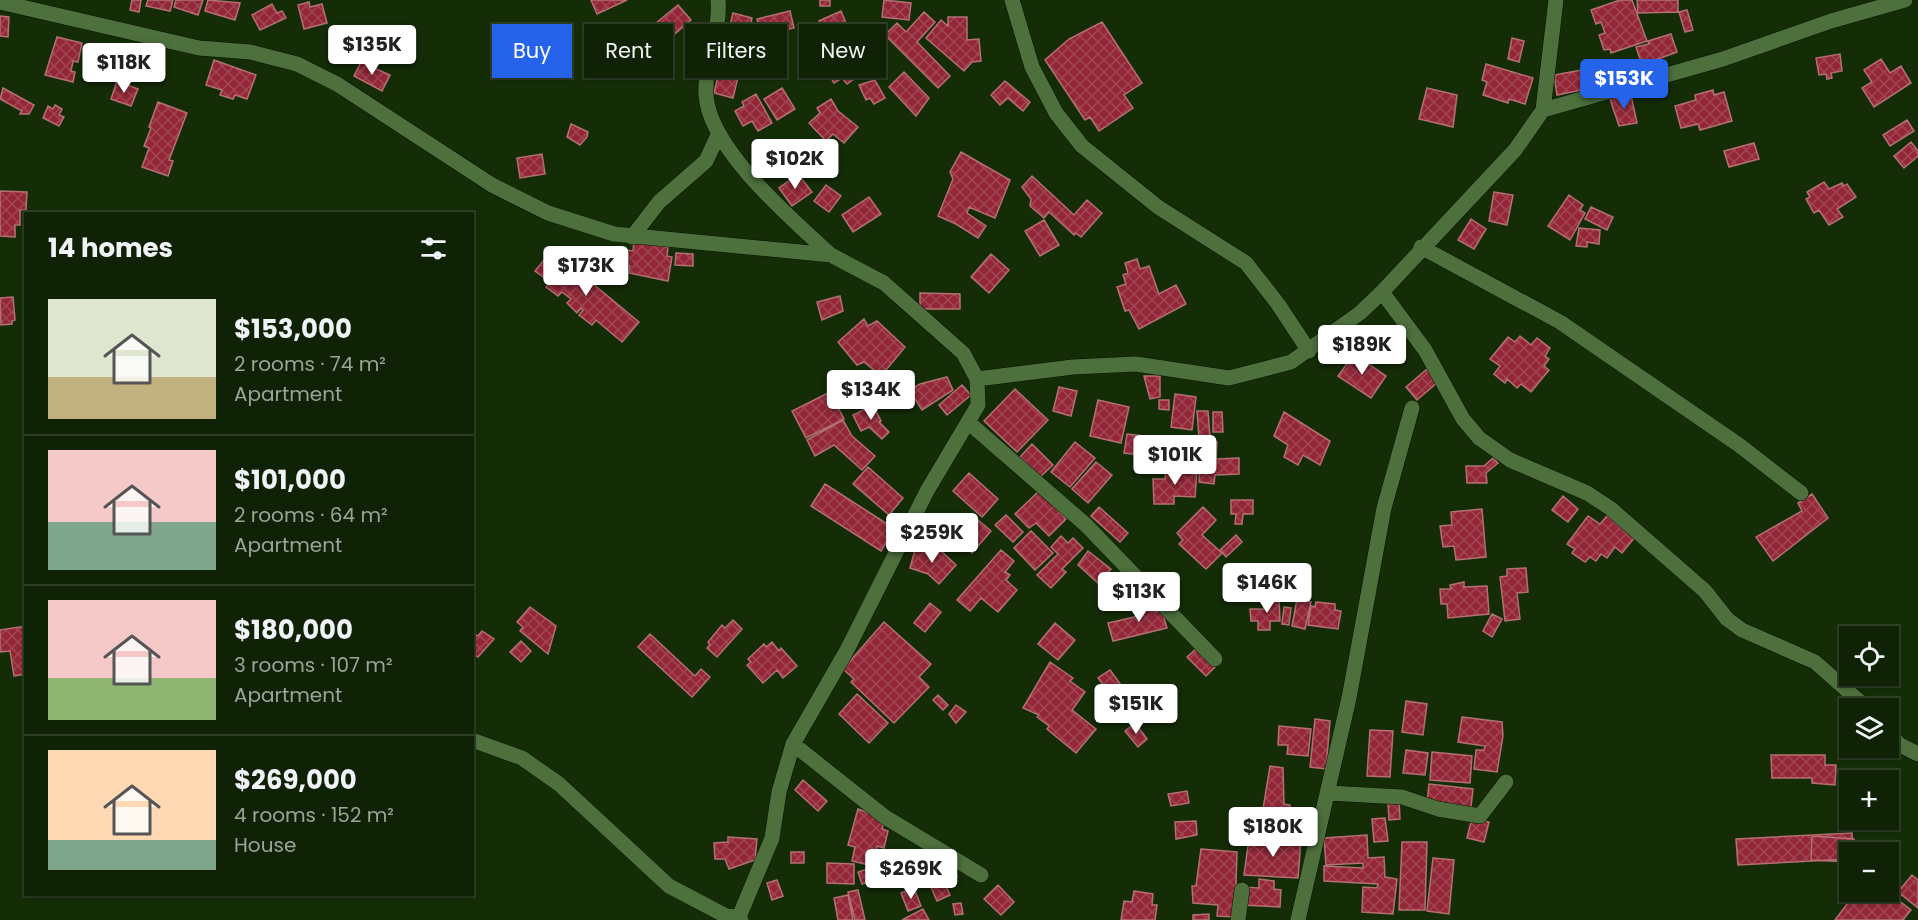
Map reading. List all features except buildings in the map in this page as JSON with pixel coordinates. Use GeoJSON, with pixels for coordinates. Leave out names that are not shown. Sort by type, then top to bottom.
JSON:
{"type":"FeatureCollection","features":[{"type":"Feature","properties":{"kind":"street"},"geometry":{"type":"LineString","coordinates":[[474,741],[522,758],[559,784],[669,886],[732,918],[772,838],[779,792],[793,744],[847,650],[927,491],[978,405],[977,379],[963,353],[884,283],[831,255],[768,198],[719,133],[706,98],[706,80],[719,14],[718,0]]}},
{"type":"Feature","properties":{"kind":"street"},"geometry":{"type":"LineString","coordinates":[[1012,0],[1032,67],[1056,113],[1082,146],[1158,207],[1246,262],[1278,304],[1309,351]]}},
{"type":"Feature","properties":{"kind":"street"},"geometry":{"type":"LineString","coordinates":[[977,379],[1073,367],[1136,364],[1228,378],[1291,362],[1309,351],[1360,313],[1382,292],[1421,247],[1515,150],[1543,110],[1556,0]]}},
{"type":"Feature","properties":{"kind":"street"},"geometry":{"type":"LineString","coordinates":[[1543,110],[1723,59],[1830,21],[1905,0]]}},
{"type":"Feature","properties":{"kind":"street"},"geometry":{"type":"LineString","coordinates":[[0,2],[200,48],[250,52],[297,64],[337,84],[492,185],[548,213],[614,234],[831,255]]}},
{"type":"Feature","properties":{"kind":"street"},"geometry":{"type":"LineString","coordinates":[[632,237],[659,202],[706,161],[719,133]]}},
{"type":"Feature","properties":{"kind":"street"},"geometry":{"type":"LineString","coordinates":[[1421,247],[1560,322],[1739,445],[1802,493]]}},
{"type":"Feature","properties":{"kind":"street"},"geometry":{"type":"LineString","coordinates":[[1382,292],[1425,350],[1463,419],[1479,438],[1510,460],[1587,493],[1610,508],[1705,591],[1727,619],[1742,630],[1815,662],[1856,698]]}},
{"type":"Feature","properties":{"kind":"street"},"geometry":{"type":"LineString","coordinates":[[1298,920],[1349,698],[1384,508],[1412,408]]}},
{"type":"Feature","properties":{"kind":"street"},"geometry":{"type":"LineString","coordinates":[[968,422],[1086,525],[1215,659]]}},
{"type":"Feature","properties":{"kind":"street"},"geometry":{"type":"LineString","coordinates":[[793,744],[885,817],[981,875]]}},
{"type":"Feature","properties":{"kind":"street"},"geometry":{"type":"LineString","coordinates":[[1899,744],[1918,754]]}},
{"type":"Feature","properties":{"kind":"street"},"geometry":{"type":"LineString","coordinates":[[1328,793],[1402,797],[1438,809],[1480,816],[1506,782]]}},
{"type":"Feature","properties":{"kind":"street"},"geometry":{"type":"LineString","coordinates":[[1238,920],[1242,890]]}}]}
